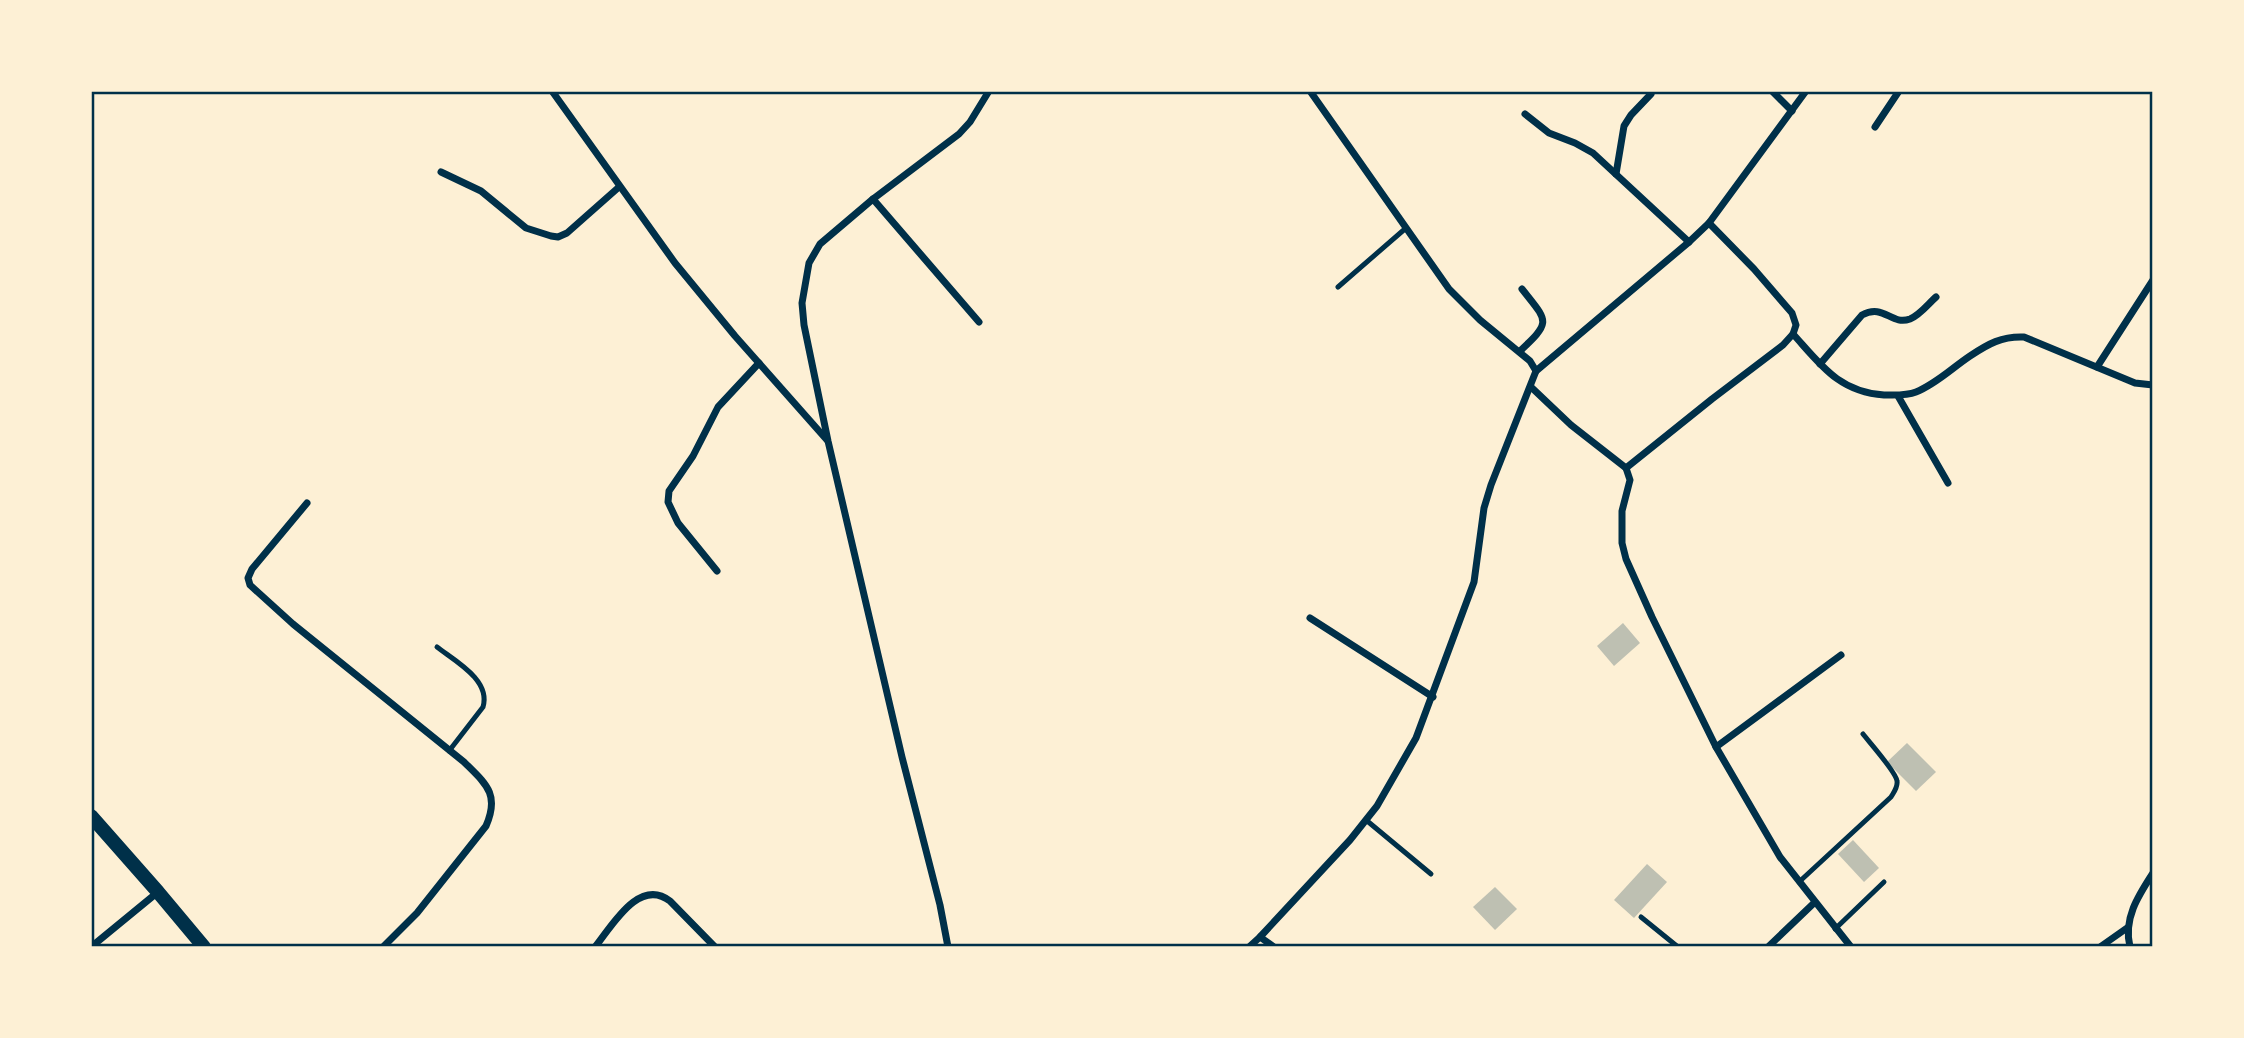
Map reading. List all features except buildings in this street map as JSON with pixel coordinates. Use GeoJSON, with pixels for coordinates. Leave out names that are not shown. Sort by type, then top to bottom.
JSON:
{"type":"FeatureCollection","features":[{"type":"Feature","properties":{"kind":"main road"},"geometry":{"type":"LineString","coordinates":[[91,816],[158,892],[200,945]]}},
{"type":"Feature","properties":{"kind":"street"},"geometry":{"type":"LineString","coordinates":[[552,91],[675,263],[828,441]]}},
{"type":"Feature","properties":{"kind":"street"},"geometry":{"type":"LineString","coordinates":[[948,947],[828,441],[804,325],[802,303],[809,264],[820,244],[873,199],[959,134],[970,122],[989,91]]}},
{"type":"Feature","properties":{"kind":"street"},"geometry":{"type":"LineString","coordinates":[[1310,91],[1437,273],[1463,304],[1520,351],[1536,371]]}},
{"type":"Feature","properties":{"kind":"street"},"geometry":{"type":"LineString","coordinates":[[1772,91],[1792,111]]}},
{"type":"Feature","properties":{"kind":"street"},"geometry":{"type":"LineString","coordinates":[[1249,947],[1366,820],[1389,789],[1421,729],[1474,582],[1484,508],[1491,485],[1536,371],[1709,223],[1806,91]]}},
{"type":"Feature","properties":{"kind":"street"},"geometry":{"type":"LineString","coordinates":[[1875,127],[1899,91]]}},
{"type":"Feature","properties":{"kind":"street"},"geometry":{"type":"LineString","coordinates":[[1616,174],[1624,126],[1651,94]]}},
{"type":"Feature","properties":{"kind":"street"},"geometry":{"type":"LineString","coordinates":[[1525,114],[1549,133],[1593,153],[1689,242]]}},
{"type":"Feature","properties":{"kind":"street"},"geometry":{"type":"LineString","coordinates":[[441,172],[481,191],[526,228],[558,237],[567,233],[619,187]]}},
{"type":"Feature","properties":{"kind":"street"},"geometry":{"type":"LineString","coordinates":[[873,199],[979,322]]}},
{"type":"Feature","properties":{"kind":"street"},"geometry":{"type":"LineString","coordinates":[[1626,468],[1783,345],[1793,334],[1796,325],[1792,313],[1709,223]]}},
{"type":"Feature","properties":{"kind":"street"},"geometry":{"type":"LineString","coordinates":[[2097,367],[2153,279]]}},
{"type":"Feature","properties":{"kind":"street"},"geometry":{"type":"LineString","coordinates":[[1520,351],[1537,335],[1544,322],[1542,315],[1522,289]]}},
{"type":"Feature","properties":{"kind":"street"},"geometry":{"type":"LineString","coordinates":[[1821,365],[1862,315],[1871,310],[1880,311],[1898,320],[1907,320],[1936,297]]}},
{"type":"Feature","properties":{"kind":"street"},"geometry":{"type":"LineString","coordinates":[[1793,334],[1839,382],[1877,394],[1898,396],[1914,393],[1988,345],[2012,336],[2024,337],[2135,383],[2153,385]]}},
{"type":"Feature","properties":{"kind":"street"},"geometry":{"type":"LineString","coordinates":[[717,571],[678,523],[668,502],[668,491],[694,456],[718,407],[759,363]]}},
{"type":"Feature","properties":{"kind":"street"},"geometry":{"type":"LineString","coordinates":[[1531,387],[1571,425],[1626,468],[1630,480],[1621,527],[1626,559],[1652,617],[1716,747],[1780,858],[1851,947]]}},
{"type":"Feature","properties":{"kind":"street"},"geometry":{"type":"LineString","coordinates":[[1898,396],[1948,483]]}},
{"type":"Feature","properties":{"kind":"street"},"geometry":{"type":"LineString","coordinates":[[307,503],[252,569],[248,578],[250,585],[293,624],[449,751],[488,787],[492,797],[492,811],[486,826],[417,913],[383,947]]}},
{"type":"Feature","properties":{"kind":"street"},"geometry":{"type":"LineString","coordinates":[[1310,618],[1433,697]]}},
{"type":"Feature","properties":{"kind":"street"},"geometry":{"type":"LineString","coordinates":[[1716,747],[1841,655]]}},
{"type":"Feature","properties":{"kind":"street"},"geometry":{"type":"LineString","coordinates":[[2130,947],[2127,928],[2137,899],[2153,873]]}},
{"type":"Feature","properties":{"kind":"street"},"geometry":{"type":"LineString","coordinates":[[91,947],[158,892]]}},
{"type":"Feature","properties":{"kind":"street"},"geometry":{"type":"LineString","coordinates":[[595,947],[632,902],[643,895],[654,893],[663,895],[670,901],[715,947]]}},
{"type":"Feature","properties":{"kind":"street"},"geometry":{"type":"LineString","coordinates":[[1768,947],[1814,903]]}},
{"type":"Feature","properties":{"kind":"street"},"geometry":{"type":"LineString","coordinates":[[2100,947],[2127,928]]}},
{"type":"Feature","properties":{"kind":"street"},"geometry":{"type":"LineString","coordinates":[[1260,937],[1274,947]]}},
{"type":"Feature","properties":{"kind":"lane"},"geometry":{"type":"LineString","coordinates":[[1338,287],[1406,228]]}},
{"type":"Feature","properties":{"kind":"lane"},"geometry":{"type":"LineString","coordinates":[[437,647],[476,679],[485,699],[449,751]]}},
{"type":"Feature","properties":{"kind":"lane"},"geometry":{"type":"LineString","coordinates":[[1799,882],[1891,797],[1896,788],[1898,781],[1863,734]]}},
{"type":"Feature","properties":{"kind":"lane"},"geometry":{"type":"LineString","coordinates":[[1366,820],[1431,874]]}},
{"type":"Feature","properties":{"kind":"lane"},"geometry":{"type":"LineString","coordinates":[[1835,929],[1884,882]]}},
{"type":"Feature","properties":{"kind":"lane"},"geometry":{"type":"LineString","coordinates":[[1642,917],[1678,947]]}}]}
